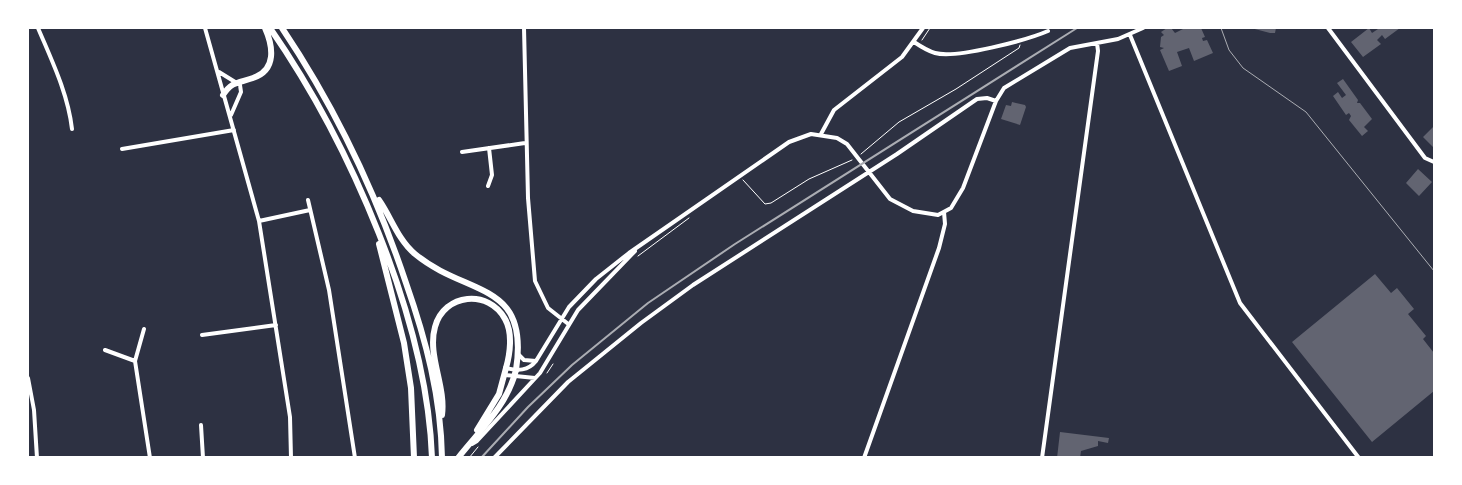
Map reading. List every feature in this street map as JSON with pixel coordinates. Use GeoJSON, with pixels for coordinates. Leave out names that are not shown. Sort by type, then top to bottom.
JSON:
{"type":"FeatureCollection","features":[{"type":"Feature","properties":{"kind":"main road"},"geometry":{"type":"LineString","coordinates":[[224,95],[237,81],[257,77],[269,65],[272,50],[265,28]]}},
{"type":"Feature","properties":{"kind":"main road"},"geometry":{"type":"LineString","coordinates":[[270,28],[312,95],[332,133],[377,233],[400,293],[419,360],[429,421],[432,458]]}},
{"type":"Feature","properties":{"kind":"main road"},"geometry":{"type":"LineString","coordinates":[[282,28],[331,108],[372,190],[396,230],[413,252],[431,266],[503,301],[514,320],[518,354],[515,373],[500,406],[458,458]]}},
{"type":"Feature","properties":{"kind":"main road"},"geometry":{"type":"LineString","coordinates":[[372,190],[418,318],[434,381],[442,456]]}},
{"type":"Feature","properties":{"kind":"main road"},"geometry":{"type":"LineString","coordinates":[[377,233],[381,258],[404,343],[411,396],[414,458]]}},
{"type":"Feature","properties":{"kind":"main road"},"geometry":{"type":"LineString","coordinates":[[440,424],[443,404],[433,338],[440,315],[458,300],[474,297],[498,308],[506,321],[509,334],[506,372],[490,411],[468,446]]}},
{"type":"Feature","properties":{"kind":"street"},"geometry":{"type":"LineString","coordinates":[[38,28],[62,87],[70,112],[72,130]]}},
{"type":"Feature","properties":{"kind":"street"},"geometry":{"type":"LineString","coordinates":[[205,28],[219,72],[259,221],[290,417],[291,458]]}},
{"type":"Feature","properties":{"kind":"street"},"geometry":{"type":"LineString","coordinates":[[524,28],[525,143],[535,281],[548,308],[568,323]]}},
{"type":"Feature","properties":{"kind":"street"},"geometry":{"type":"LineString","coordinates":[[822,134],[839,105],[892,66],[916,43],[922,28]]}},
{"type":"Feature","properties":{"kind":"street"},"geometry":{"type":"LineString","coordinates":[[468,446],[477,442],[536,378],[568,323],[592,293],[635,251],[789,142],[802,136],[822,134],[837,138],[847,144],[890,199],[913,211],[931,215],[944,212],[951,208],[963,188],[996,101],[1004,88],[1062,53],[1079,45],[1097,43],[1130,35],[1143,28]]}},
{"type":"Feature","properties":{"kind":"street"},"geometry":{"type":"LineString","coordinates":[[1328,28],[1425,158],[1434,162]]}},
{"type":"Feature","properties":{"kind":"street"},"geometry":{"type":"LineString","coordinates":[[916,43],[935,54],[945,54],[1020,40],[1048,31]]}},
{"type":"Feature","properties":{"kind":"street"},"geometry":{"type":"LineString","coordinates":[[1130,35],[1240,303],[1255,326],[1359,458]]}},
{"type":"Feature","properties":{"kind":"street"},"geometry":{"type":"LineString","coordinates":[[1042,458],[1098,51],[1097,43]]}},
{"type":"Feature","properties":{"kind":"street"},"geometry":{"type":"LineString","coordinates":[[219,72],[237,81],[241,92],[230,115]]}},
{"type":"Feature","properties":{"kind":"street"},"geometry":{"type":"LineString","coordinates":[[494,458],[568,382],[620,339],[693,286],[897,154],[977,99],[987,98],[996,101]]}},
{"type":"Feature","properties":{"kind":"street"},"geometry":{"type":"LineString","coordinates":[[122,149],[234,130]]}},
{"type":"Feature","properties":{"kind":"street"},"geometry":{"type":"LineString","coordinates":[[462,152],[525,143]]}},
{"type":"Feature","properties":{"kind":"street"},"geometry":{"type":"LineString","coordinates":[[488,186],[492,175],[489,148]]}},
{"type":"Feature","properties":{"kind":"street"},"geometry":{"type":"LineString","coordinates":[[308,200],[330,290],[355,458]]}},
{"type":"Feature","properties":{"kind":"street"},"geometry":{"type":"LineString","coordinates":[[259,221],[310,210]]}},
{"type":"Feature","properties":{"kind":"street"},"geometry":{"type":"LineString","coordinates":[[864,458],[939,248],[945,224],[944,212]]}},
{"type":"Feature","properties":{"kind":"street"},"geometry":{"type":"LineString","coordinates":[[515,373],[527,369],[536,361],[561,318],[579,295],[628,253],[635,251]]}},
{"type":"Feature","properties":{"kind":"street"},"geometry":{"type":"LineString","coordinates":[[202,335],[276,325]]}},
{"type":"Feature","properties":{"kind":"street"},"geometry":{"type":"LineString","coordinates":[[144,329],[135,360],[150,458]]}},
{"type":"Feature","properties":{"kind":"street"},"geometry":{"type":"LineString","coordinates":[[104,350],[135,360]]}},
{"type":"Feature","properties":{"kind":"street"},"geometry":{"type":"LineString","coordinates":[[518,354],[524,360],[536,361]]}},
{"type":"Feature","properties":{"kind":"street"},"geometry":{"type":"LineString","coordinates":[[506,372],[536,378]]}},
{"type":"Feature","properties":{"kind":"street"},"geometry":{"type":"LineString","coordinates":[[28,378],[34,410],[37,458]]}},
{"type":"Feature","properties":{"kind":"street"},"geometry":{"type":"LineString","coordinates":[[201,425],[203,458]]}},
{"type":"Feature","properties":{"kind":"path"},"geometry":{"type":"LineString","coordinates":[[916,43],[930,28]]}},
{"type":"Feature","properties":{"kind":"path"},"geometry":{"type":"LineString","coordinates":[[742,180],[760,202],[765,204],[771,203],[809,179],[846,164],[864,152],[899,122],[956,89],[1019,48],[1020,40]]}},
{"type":"Feature","properties":{"kind":"path"},"geometry":{"type":"LineString","coordinates":[[634,259],[696,214]]}},
{"type":"Feature","properties":{"kind":"building"},"geometry":{"type":"Polygon","coordinates":[[[1171,28],[1175,33],[1182,28],[1201,28],[1205,37],[1202,38],[1203,41],[1207,40],[1213,53],[1194,61],[1189,48],[1177,52],[1182,66],[1169,71],[1160,50],[1164,48],[1160,47],[1161,37],[1164,35],[1161,32],[1171,28]]]}},
{"type":"Feature","properties":{"kind":"building"},"geometry":{"type":"Polygon","coordinates":[[[1251,28],[1276,28],[1275,33],[1270,33],[1251,28]]]}},
{"type":"Feature","properties":{"kind":"building"},"geometry":{"type":"Polygon","coordinates":[[[1369,28],[1372,33],[1377,28],[1400,28],[1385,39],[1382,35],[1377,40],[1381,44],[1363,57],[1351,42],[1369,28]]]}},
{"type":"Feature","properties":{"kind":"building"},"geometry":{"type":"Polygon","coordinates":[[[1343,79],[1358,100],[1357,103],[1360,103],[1372,119],[1364,127],[1368,131],[1362,136],[1349,120],[1351,116],[1349,113],[1346,115],[1333,96],[1338,92],[1342,98],[1346,95],[1337,83],[1343,79]]]}},
{"type":"Feature","properties":{"kind":"building"},"geometry":{"type":"Polygon","coordinates":[[[1012,102],[1025,105],[1026,107],[1020,125],[1001,119],[1006,105],[1011,106],[1012,102]]]}},
{"type":"Feature","properties":{"kind":"building"},"geometry":{"type":"Polygon","coordinates":[[[1434,126],[1434,148],[1423,137],[1434,126]]]}},
{"type":"Feature","properties":{"kind":"building"},"geometry":{"type":"Polygon","coordinates":[[[1418,169],[1432,182],[1419,196],[1406,183],[1418,169]]]}},
{"type":"Feature","properties":{"kind":"building"},"geometry":{"type":"Polygon","coordinates":[[[1375,274],[1391,293],[1397,288],[1414,309],[1408,314],[1426,336],[1423,339],[1434,353],[1434,391],[1372,442],[1292,342],[1375,274]]]}},
{"type":"Feature","properties":{"kind":"building"},"geometry":{"type":"Polygon","coordinates":[[[1060,432],[1109,438],[1108,443],[1098,441],[1098,446],[1081,451],[1080,458],[1057,458],[1060,432]]]}},
{"type":"Feature","properties":{"kind":"tram line"},"geometry":{"type":"LineString","coordinates":[[1221,28],[1229,50],[1243,68],[1306,112],[1434,271]]}},
{"type":"Feature","properties":{"kind":"railway"},"geometry":{"type":"LineString","coordinates":[[481,458],[528,407],[572,365],[648,303],[735,244],[1077,28]]}}]}
